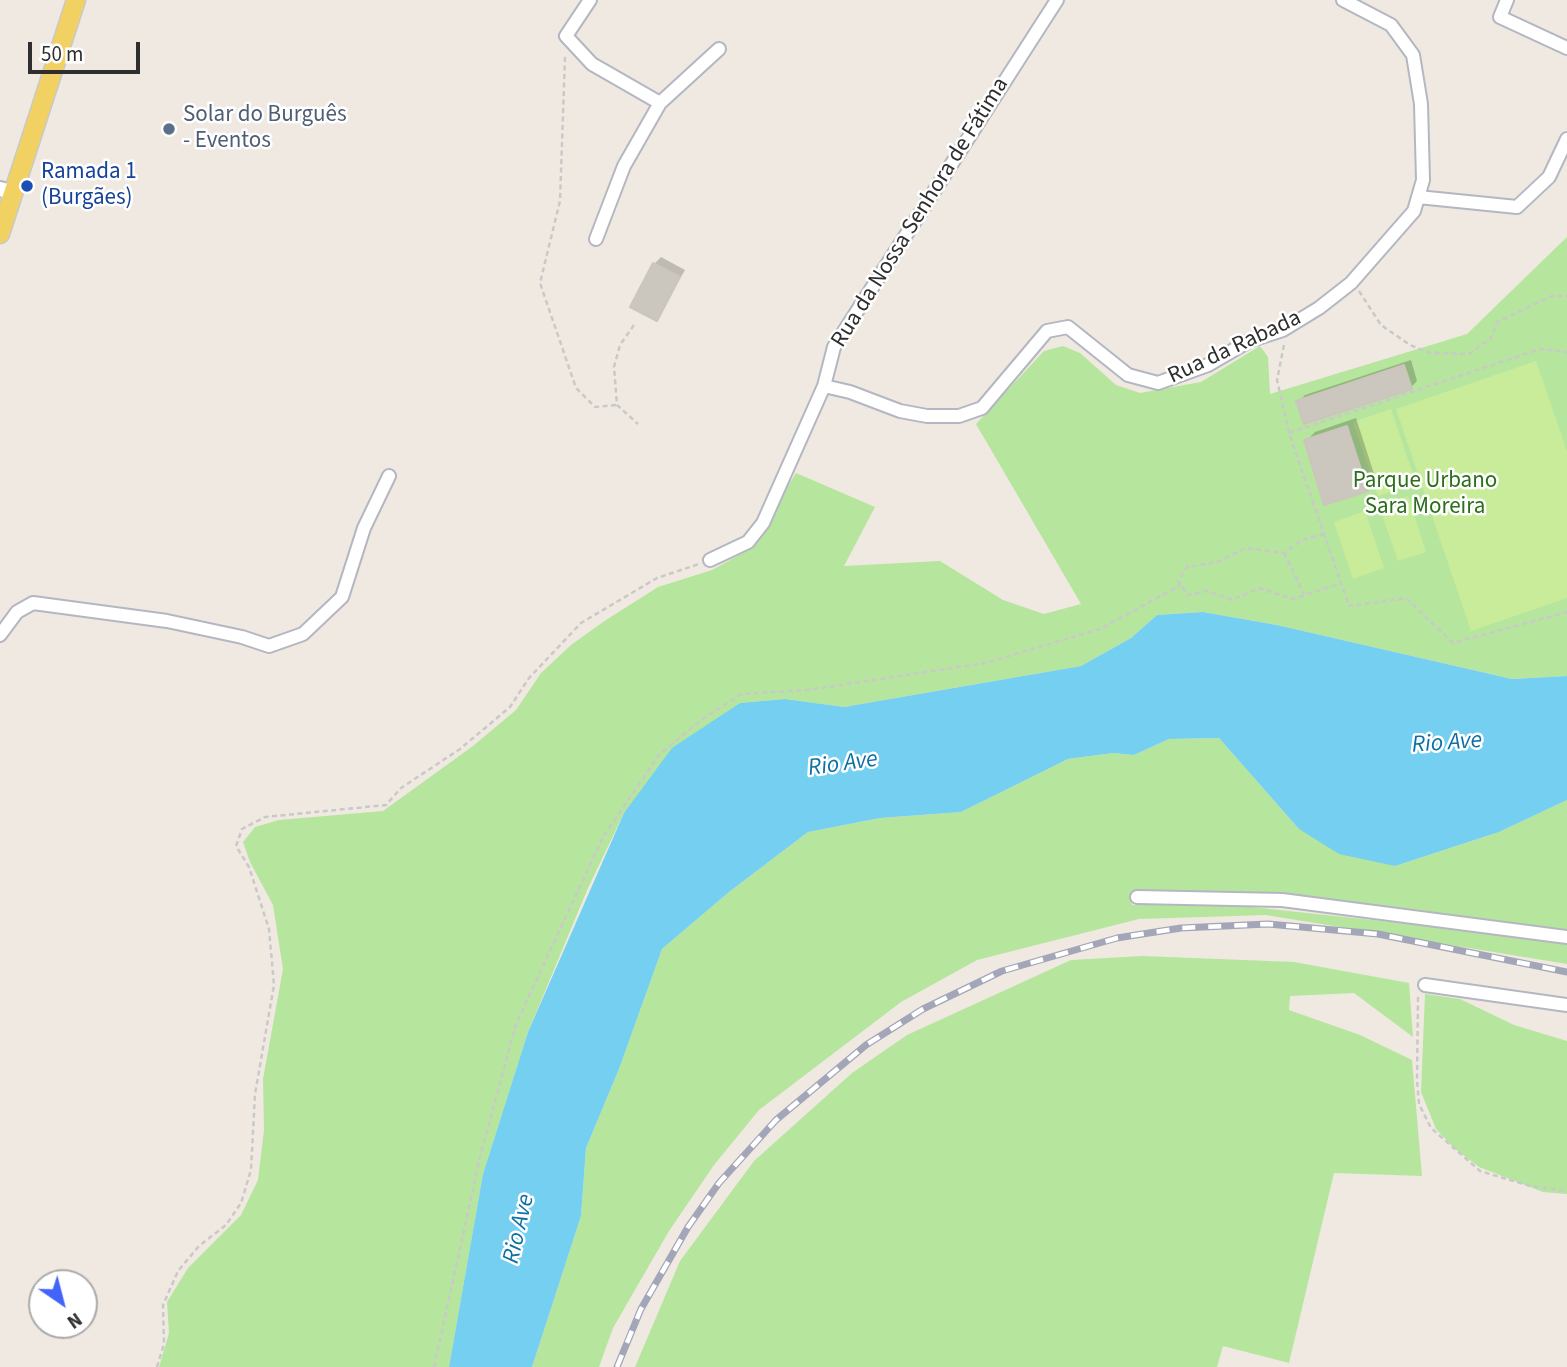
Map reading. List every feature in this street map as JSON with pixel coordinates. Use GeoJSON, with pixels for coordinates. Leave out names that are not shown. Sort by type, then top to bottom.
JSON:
{"type":"FeatureCollection","features":[{"type":"Feature","properties":{"kind":"main road"},"geometry":{"type":"LineString","coordinates":[[0,234],[7,191],[76,0]]}},
{"type":"Feature","properties":{"kind":"street"},"geometry":{"type":"LineString","coordinates":[[590,0],[566,36],[592,64],[660,103]]}},
{"type":"Feature","properties":{"kind":"street","name":"Rua da Nossa Senhora de Fátima"},"geometry":{"type":"LineString","coordinates":[[710,560],[748,542],[763,523],[824,386],[834,347],[1057,0]]}},
{"type":"Feature","properties":{"kind":"street","name":"Rua da Rabada"},"geometry":{"type":"LineString","coordinates":[[824,386],[850,391],[900,411],[927,416],[959,416],[982,408],[1047,331],[1068,327],[1128,375],[1158,383],[1208,365],[1249,341],[1287,327],[1351,283],[1414,211],[1423,180],[1421,104],[1413,55],[1391,26],[1343,0]]}},
{"type":"Feature","properties":{"kind":"street"},"geometry":{"type":"LineString","coordinates":[[1507,0],[1500,17],[1567,48]]}},
{"type":"Feature","properties":{"kind":"street"},"geometry":{"type":"LineString","coordinates":[[596,239],[624,166],[660,103],[719,50]]}},
{"type":"Feature","properties":{"kind":"street"},"geometry":{"type":"LineString","coordinates":[[1418,197],[1517,207],[1549,177],[1567,139]]}},
{"type":"Feature","properties":{"kind":"street"},"geometry":{"type":"LineString","coordinates":[[0,635],[17,612],[33,603],[167,621],[242,637],[269,646],[303,634],[342,597],[365,528],[389,477]]}},
{"type":"Feature","properties":{"kind":"street"},"geometry":{"type":"LineString","coordinates":[[1137,897],[1282,900],[1567,937]]}},
{"type":"Feature","properties":{"kind":"street"},"geometry":{"type":"LineString","coordinates":[[1425,985],[1567,1005]]}},
{"type":"Feature","properties":{"kind":"path"},"geometry":{"type":"LineString","coordinates":[[566,36],[560,201],[540,283],[576,388],[594,407],[617,405]]}},
{"type":"Feature","properties":{"kind":"path"},"geometry":{"type":"LineString","coordinates":[[1351,283],[1364,296],[1381,325],[1410,345],[1430,353],[1469,354],[1491,338],[1497,322],[1552,296],[1567,296]]}},
{"type":"Feature","properties":{"kind":"path"},"geometry":{"type":"LineString","coordinates":[[634,324],[621,345],[614,366],[617,405],[638,424]]}},
{"type":"Feature","properties":{"kind":"path"},"geometry":{"type":"LineString","coordinates":[[1287,327],[1277,380],[1289,433],[1349,606],[1406,598],[1453,643],[1567,612]]}},
{"type":"Feature","properties":{"kind":"path"},"geometry":{"type":"LineString","coordinates":[[1289,433],[1540,349],[1567,352]]}},
{"type":"Feature","properties":{"kind":"path"},"geometry":{"type":"LineString","coordinates":[[1324,534],[1302,540],[1284,553],[1246,548],[1217,562],[1187,567],[1178,581],[1188,595],[1208,591],[1232,600],[1259,587],[1293,599],[1341,583]]}},
{"type":"Feature","properties":{"kind":"path"},"geometry":{"type":"LineString","coordinates":[[1284,553],[1305,595]]}},
{"type":"Feature","properties":{"kind":"path"},"geometry":{"type":"LineString","coordinates":[[157,1367],[164,1344],[163,1305],[178,1271],[199,1246],[226,1225],[241,1203],[251,1170],[255,1094],[274,985],[269,929],[249,867],[236,846],[242,829],[265,817],[386,805],[401,788],[460,749],[510,707],[529,678],[580,623],[657,578],[710,560]]}},
{"type":"Feature","properties":{"kind":"path"},"geometry":{"type":"LineString","coordinates":[[434,1367],[480,1157],[516,1024],[603,837],[659,755],[701,720],[741,694],[808,690],[985,663],[1100,629],[1181,585]]}},
{"type":"Feature","properties":{"kind":"path"},"geometry":{"type":"LineString","coordinates":[[1425,985],[1418,987],[1417,1080],[1419,1104],[1431,1128],[1479,1171],[1530,1186],[1567,1191]]}},
{"type":"Feature","properties":{"kind":"green space","name":"Parque Urbano Sara Moreira"},"geometry":{"type":"Polygon","coordinates":[[[1567,237],[1567,676],[1512,679],[1277,625],[1203,612],[1157,615],[1131,638],[1081,666],[844,707],[785,699],[740,703],[624,813],[588,888],[528,1032],[483,1174],[449,1367],[159,1367],[169,1333],[167,1302],[188,1268],[241,1215],[258,1180],[264,1130],[263,1079],[283,969],[273,905],[250,862],[243,842],[255,827],[279,820],[383,811],[473,746],[516,710],[541,673],[571,645],[603,622],[658,587],[712,570],[748,550],[796,473],[875,507],[844,566],[940,561],[1003,600],[1044,614],[1081,604],[976,424],[1044,351],[1063,346],[1080,353],[1116,385],[1140,393],[1201,382],[1260,346],[1268,357],[1270,394],[1467,334],[1567,237]]]}},
{"type":"Feature","properties":{"kind":"green space"},"geometry":{"type":"Polygon","coordinates":[[[1536,361],[1567,451],[1567,598],[1471,631],[1396,409],[1536,361]]]}},
{"type":"Feature","properties":{"kind":"green space"},"geometry":{"type":"Polygon","coordinates":[[[1391,409],[1416,483],[1378,496],[1353,422],[1391,409]]]}},
{"type":"Feature","properties":{"kind":"green space"},"geometry":{"type":"Polygon","coordinates":[[[1408,496],[1426,552],[1398,561],[1379,506],[1408,496]]]}},
{"type":"Feature","properties":{"kind":"green space"},"geometry":{"type":"Polygon","coordinates":[[[1365,511],[1384,568],[1353,579],[1334,522],[1365,511]]]}},
{"type":"Feature","properties":{"kind":"green space"},"geometry":{"type":"Polygon","coordinates":[[[1219,738],[1299,829],[1395,866],[1499,832],[1567,800],[1567,936],[1183,895],[1130,895],[1132,905],[1233,905],[1567,941],[1567,964],[1266,915],[1139,919],[977,960],[901,1002],[759,1110],[714,1165],[669,1231],[613,1328],[599,1367],[532,1367],[581,1216],[586,1148],[619,1069],[662,949],[729,892],[808,832],[880,818],[961,812],[1068,759],[1113,753],[1134,755],[1169,739],[1219,738]]]}},
{"type":"Feature","properties":{"kind":"green space"},"geometry":{"type":"Polygon","coordinates":[[[1142,956],[1294,962],[1409,983],[1413,1037],[1354,993],[1290,996],[1289,1010],[1360,1035],[1412,1060],[1422,1176],[1334,1173],[1289,1363],[1223,1346],[1217,1367],[635,1367],[680,1261],[754,1161],[852,1073],[907,1035],[1071,960],[1142,956]]]}},
{"type":"Feature","properties":{"kind":"green space"},"geometry":{"type":"Polygon","coordinates":[[[1425,994],[1460,999],[1514,1025],[1567,1041],[1567,1194],[1543,1192],[1479,1167],[1454,1148],[1436,1129],[1421,1092],[1425,994]]]}},
{"type":"Feature","properties":{"kind":"water","name":"Rio Ave"},"geometry":{"type":"Polygon","coordinates":[[[1203,612],[1277,625],[1512,679],[1567,676],[1567,800],[1499,832],[1395,866],[1339,854],[1299,829],[1219,738],[1169,739],[1134,755],[1113,753],[1068,759],[961,812],[880,818],[808,832],[729,892],[662,949],[619,1069],[586,1148],[581,1216],[532,1367],[449,1367],[483,1174],[528,1032],[624,813],[672,748],[740,703],[785,699],[844,707],[1081,666],[1131,638],[1157,615],[1203,612]]]}},
{"type":"Feature","properties":{"kind":"building"},"geometry":{"type":"Polygon","coordinates":[[[653,263],[680,277],[657,321],[630,307],[653,263]]]}},
{"type":"Feature","properties":{"kind":"building"},"geometry":{"type":"Polygon","coordinates":[[[1404,365],[1412,389],[1304,424],[1296,401],[1404,365]]]}},
{"type":"Feature","properties":{"kind":"building"},"geometry":{"type":"Polygon","coordinates":[[[1347,426],[1368,491],[1324,505],[1304,440],[1347,426]]]}},
{"type":"Feature","properties":{"kind":"railway"},"geometry":{"type":"LineString","coordinates":[[617,1367],[641,1309],[688,1227],[719,1183],[776,1120],[866,1045],[923,1009],[1002,971],[1117,938],[1181,928],[1268,924],[1378,934],[1567,972]]}},
{"type":"Feature","properties":{"kind":"place","name":"Solar do Burguês - Eventos"},"geometry":{"type":"Point","coordinates":[169,129]}},
{"type":"Feature","properties":{"kind":"place","name":"Ramada 1 (Burgães)"},"geometry":{"type":"Point","coordinates":[27,186]}}]}
